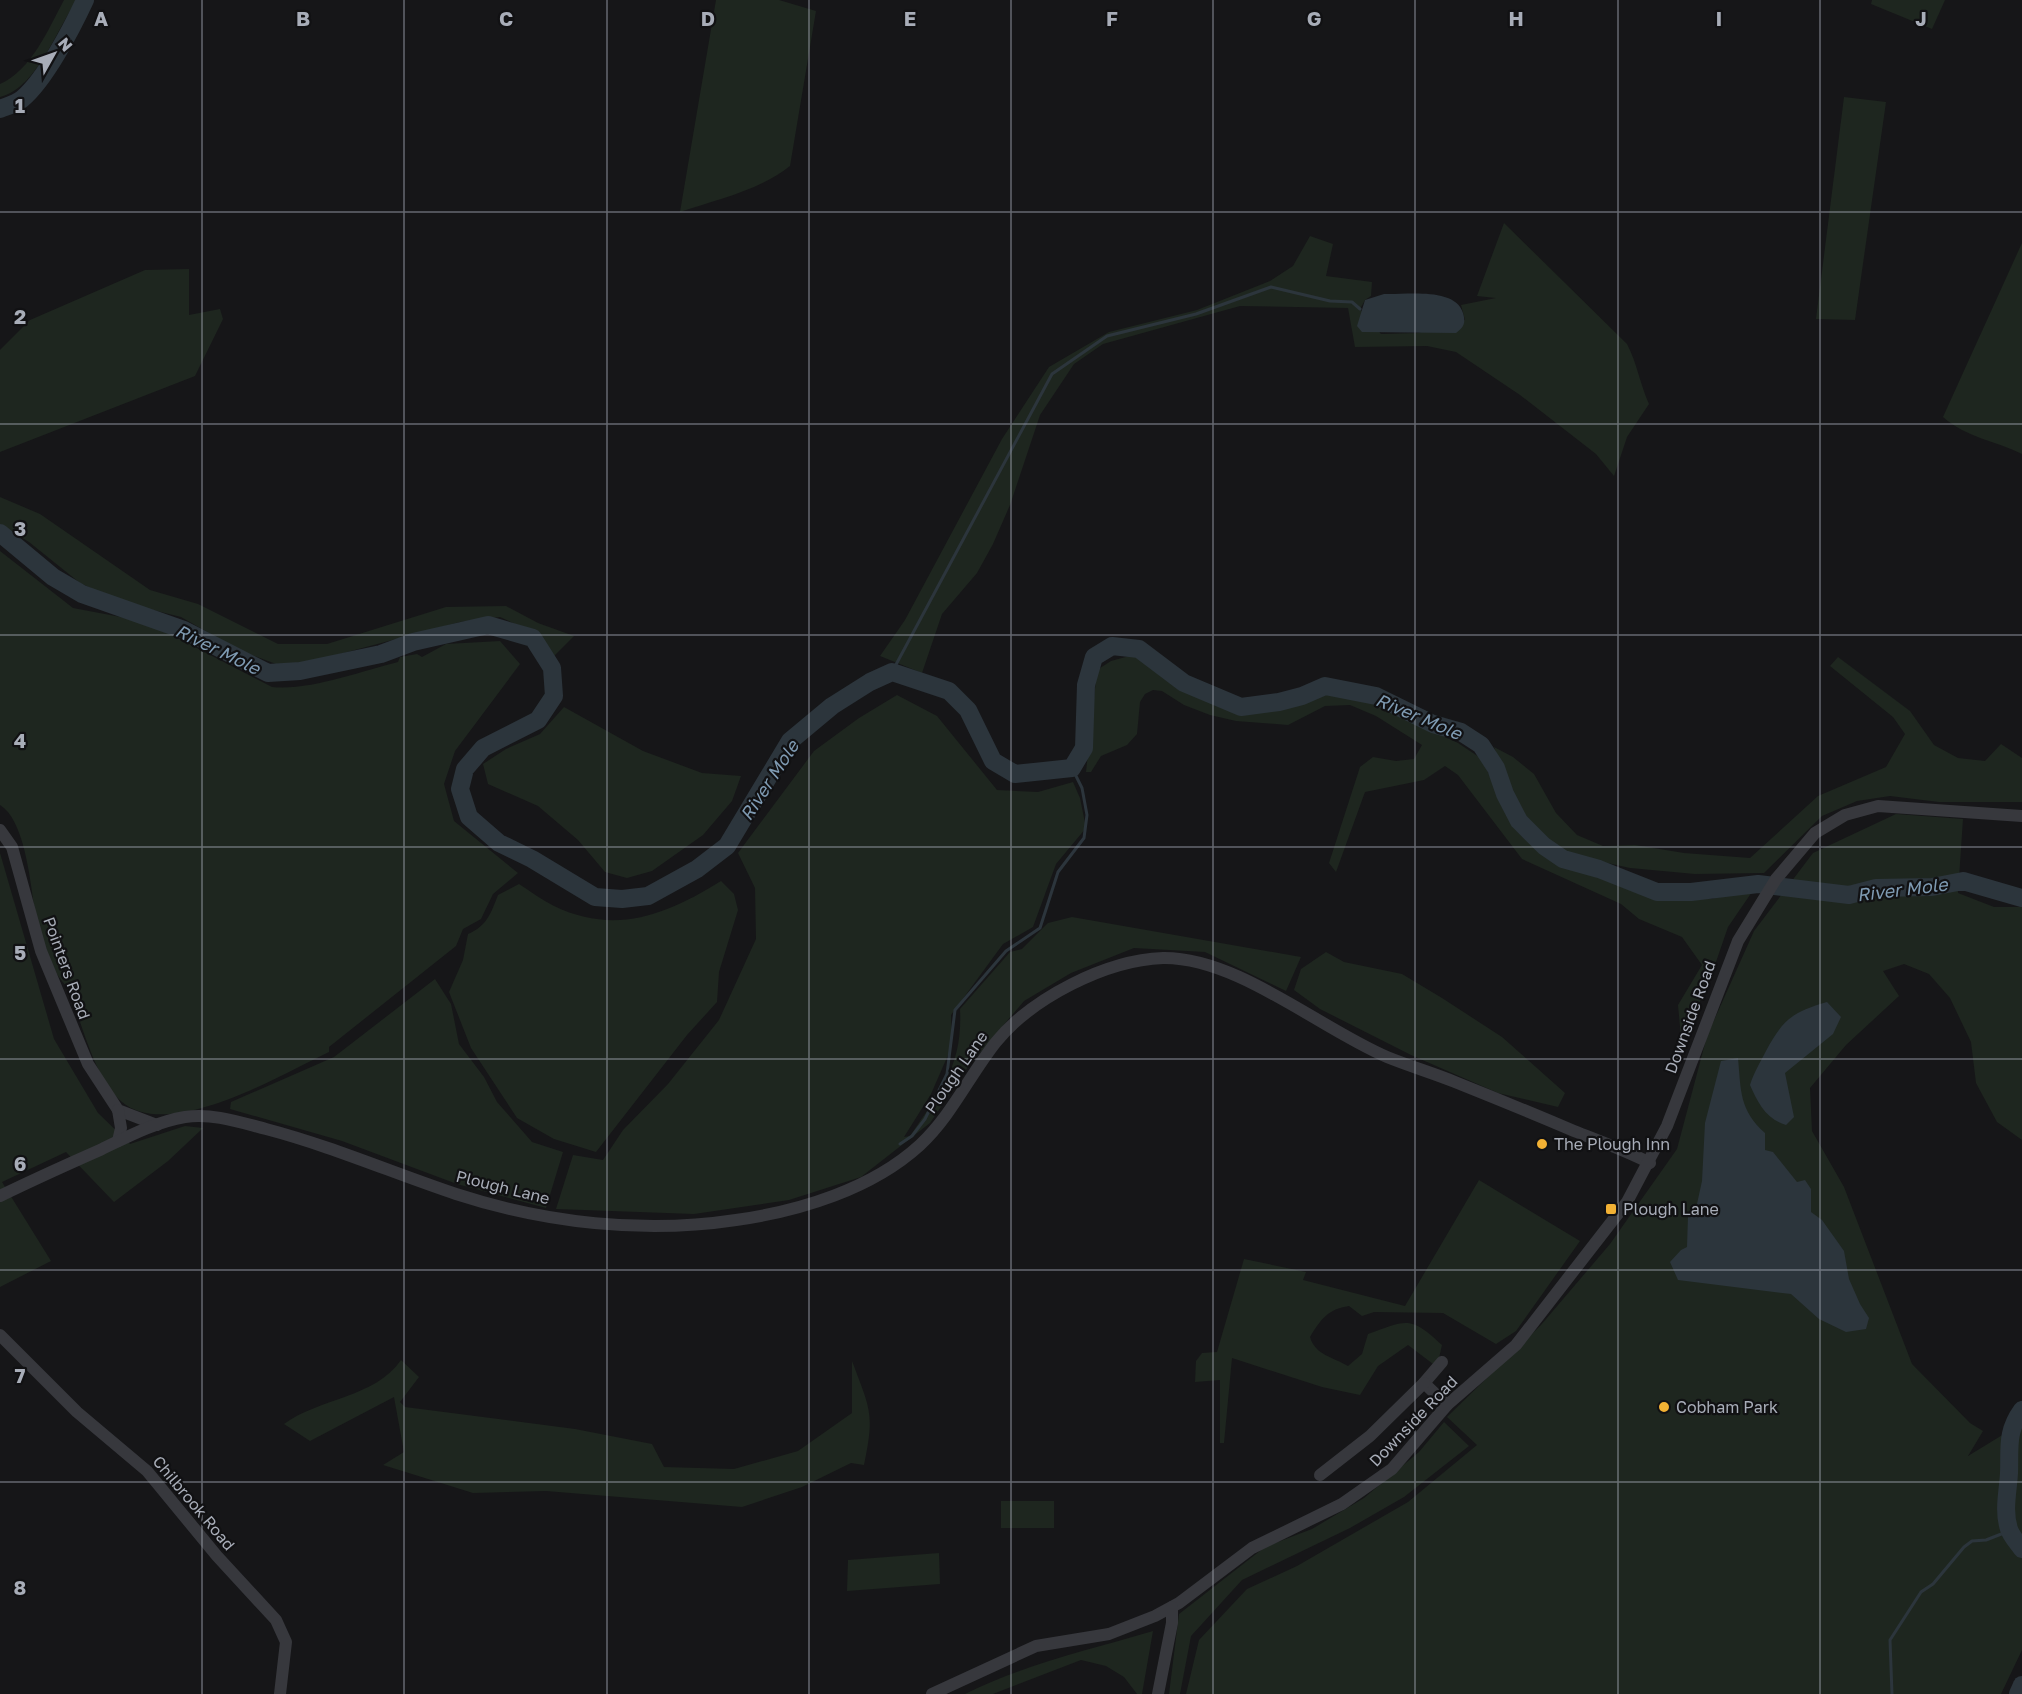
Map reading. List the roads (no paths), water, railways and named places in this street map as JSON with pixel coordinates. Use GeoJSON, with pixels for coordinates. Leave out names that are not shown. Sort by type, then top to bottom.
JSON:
{"type":"FeatureCollection","features":[{"type":"Feature","properties":{"kind":"street","name":"Downside Road"},"geometry":{"type":"LineString","coordinates":[[932,1694],[1036,1646],[1120,1631],[1172,1607],[1252,1548],[1342,1504],[1378,1481],[1405,1456],[1447,1405],[1516,1345],[1611,1226],[1650,1163],[1667,1126],[1743,930],[1776,879],[1815,833],[1836,819],[1878,806],[2022,816]]}},
{"type":"Feature","properties":{"kind":"street","name":"Pointers Road"},"geometry":{"type":"LineString","coordinates":[[0,830],[12,847],[41,951],[74,1037],[99,1084],[118,1110]]}},
{"type":"Feature","properties":{"kind":"street","name":"Plough Lane"},"geometry":{"type":"LineString","coordinates":[[0,1196],[157,1125],[188,1117],[222,1117],[299,1138],[461,1195],[526,1212],[596,1223],[664,1227],[739,1220],[812,1202],[864,1183],[916,1149],[943,1121],[996,1042],[1018,1018],[1083,978],[1124,962],[1168,958],[1220,969],[1271,992],[1321,1024],[1386,1057],[1521,1108],[1650,1163]]}},
{"type":"Feature","properties":{"kind":"street"},"geometry":{"type":"LineString","coordinates":[[118,1110],[157,1125]]}},
{"type":"Feature","properties":{"kind":"street"},"geometry":{"type":"LineString","coordinates":[[118,1110],[121,1128],[118,1141]]}},
{"type":"Feature","properties":{"kind":"street","name":"Chilbrook Road"},"geometry":{"type":"LineString","coordinates":[[0,1335],[77,1412],[147,1471],[217,1556],[276,1620],[286,1642],[280,1694]]}},
{"type":"Feature","properties":{"kind":"street"},"geometry":{"type":"LineString","coordinates":[[1320,1475],[1370,1436],[1442,1362]]}},
{"type":"Feature","properties":{"kind":"street"},"geometry":{"type":"LineString","coordinates":[[1424,1383],[1447,1405]]}},
{"type":"Feature","properties":{"kind":"street"},"geometry":{"type":"LineString","coordinates":[[1158,1694],[1172,1623],[1172,1607]]}},
{"type":"Feature","properties":{"kind":"waterway","name":"River Mole"},"geometry":{"type":"LineString","coordinates":[[0,109],[22,99],[40,79],[65,39],[85,0]]}},
{"type":"Feature","properties":{"kind":"waterway"},"geometry":{"type":"LineString","coordinates":[[892,672],[1052,374],[1107,336],[1196,314],[1271,287],[1330,301],[1352,302],[1360,309]]}},
{"type":"Feature","properties":{"kind":"waterway","name":"River Mole"},"geometry":{"type":"LineString","coordinates":[[0,533],[53,577],[82,594],[184,630],[268,673],[300,671],[381,654],[413,642],[488,625],[533,638],[552,668],[554,696],[538,720],[483,748],[465,769],[460,789],[469,817],[499,843],[532,859],[595,897],[622,899],[648,896],[697,869],[727,846],[790,741],[832,706],[870,682],[892,672],[949,691],[968,710],[993,761],[1015,774],[1072,768],[1084,748],[1086,685],[1094,657],[1112,646],[1139,649],[1184,683],[1241,707],[1279,702],[1302,696],[1325,686],[1376,696],[1433,724],[1461,732],[1481,745],[1496,768],[1505,794],[1519,821],[1544,846],[1563,859],[1599,869],[1657,892],[1691,892],[1758,884],[1849,895],[1876,888],[1932,887],[1963,881],[2022,898]]}},
{"type":"Feature","properties":{"kind":"waterway"},"geometry":{"type":"LineString","coordinates":[[900,1144],[912,1136],[925,1119],[947,1074],[955,1010],[1006,951],[1040,928],[1058,872],[1084,838],[1087,815],[1082,788],[1072,768]]}},
{"type":"Feature","properties":{"kind":"waterway","name":"River Mole"},"geometry":{"type":"LineString","coordinates":[[2022,1410],[2011,1433],[2006,1508],[2010,1532],[2022,1549]]}},
{"type":"Feature","properties":{"kind":"waterway"},"geometry":{"type":"LineString","coordinates":[[1892,1694],[1890,1640],[1921,1592],[1933,1584],[1964,1547],[1972,1541],[1986,1540],[2009,1531]]}},
{"type":"Feature","properties":{"kind":"waterway","name":"River Mole"},"geometry":{"type":"LineString","coordinates":[[2018,1694],[2022,1685]]}},
{"type":"Feature","properties":{"kind":"place","name":"The Plough Inn"},"geometry":{"type":"Point","coordinates":[1542,1144]}},
{"type":"Feature","properties":{"kind":"place","name":"Plough Lane"},"geometry":{"type":"Point","coordinates":[1611,1209]}},
{"type":"Feature","properties":{"kind":"place","name":"Cobham Park"},"geometry":{"type":"Point","coordinates":[1664,1407]}}]}
